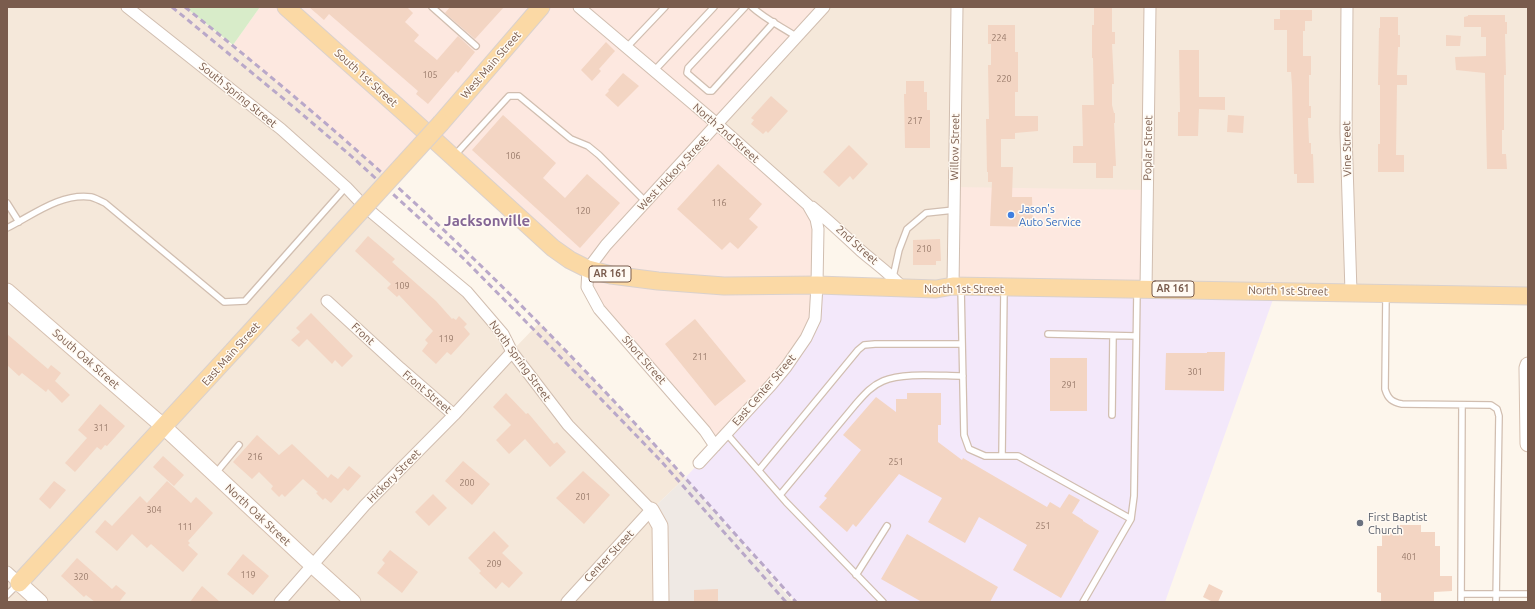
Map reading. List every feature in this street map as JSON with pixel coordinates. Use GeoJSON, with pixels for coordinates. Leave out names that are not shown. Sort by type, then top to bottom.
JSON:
{"type":"FeatureCollection","features":[{"type":"Feature","properties":{"kind":"main road","name":"South 1st Street"},"geometry":{"type":"LineString","coordinates":[[286,7],[449,153]]}},
{"type":"Feature","properties":{"kind":"main road","name":"West Main Street"},"geometry":{"type":"LineString","coordinates":[[442,123],[541,7]]}},
{"type":"Feature","properties":{"kind":"main road","name":"East Main Street"},"geometry":{"type":"LineString","coordinates":[[13,577],[164,427],[442,123]]}},
{"type":"Feature","properties":{"kind":"main road","name":"North 1st Street"},"geometry":{"type":"LineString","coordinates":[[449,153],[553,248],[570,260],[588,269],[611,275],[658,282],[704,285],[899,283],[936,289],[957,287],[1142,289],[1386,292],[1528,296]]}},
{"type":"Feature","properties":{"kind":"main road","name":"South Oak Street"},"geometry":{"type":"LineString","coordinates":[[7,291],[164,427]]}},
{"type":"Feature","properties":{"kind":"main road"},"geometry":{"type":"LineString","coordinates":[[1528,365],[1528,444]]}},
{"type":"Feature","properties":{"kind":"main road","name":"North Oak Street"},"geometry":{"type":"LineString","coordinates":[[164,427],[353,602]]}},
{"type":"Feature","properties":{"kind":"main road"},"geometry":{"type":"LineString","coordinates":[[651,510],[660,526],[661,602]]}},
{"type":"Feature","properties":{"kind":"main road"},"geometry":{"type":"LineString","coordinates":[[13,577],[40,602]]}},
{"type":"Feature","properties":{"kind":"street","name":"South Spring Street"},"geometry":{"type":"LineString","coordinates":[[127,7],[281,129],[346,187]]}},
{"type":"Feature","properties":{"kind":"street","name":"North 2nd Street"},"geometry":{"type":"LineString","coordinates":[[579,7],[718,124],[808,204],[816,218],[818,230],[818,285]]}},
{"type":"Feature","properties":{"kind":"street","name":"West Hickory Street"},"geometry":{"type":"LineString","coordinates":[[588,269],[606,245],[824,7]]}},
{"type":"Feature","properties":{"kind":"street","name":"Willow Street"},"geometry":{"type":"LineString","coordinates":[[957,7],[954,210],[957,287]]}},
{"type":"Feature","properties":{"kind":"street","name":"Poplar Street"},"geometry":{"type":"LineString","coordinates":[[1142,289],[1150,7]]}},
{"type":"Feature","properties":{"kind":"street","name":"Vine Street"},"geometry":{"type":"LineString","coordinates":[[1347,7],[1346,133],[1351,292]]}},
{"type":"Feature","properties":{"kind":"street","name":"North Spring Street"},"geometry":{"type":"LineString","coordinates":[[346,187],[364,206],[467,292],[503,334],[512,352],[568,425],[651,510]]}},
{"type":"Feature","properties":{"kind":"street","name":"2nd Street"},"geometry":{"type":"LineString","coordinates":[[808,204],[833,224],[860,250],[899,283]]}},
{"type":"Feature","properties":{"kind":"street","name":"Short Street"},"geometry":{"type":"LineString","coordinates":[[588,269],[587,287],[599,309],[706,431],[715,446]]}},
{"type":"Feature","properties":{"kind":"street","name":"East Center Street"},"geometry":{"type":"LineString","coordinates":[[699,462],[771,385],[806,338],[815,319],[818,285]]}},
{"type":"Feature","properties":{"kind":"street","name":"Front"},"geometry":{"type":"LineString","coordinates":[[327,301],[400,368]]}},
{"type":"Feature","properties":{"kind":"street","name":"Hickory Street"},"geometry":{"type":"LineString","coordinates":[[280,602],[365,505],[454,415],[512,352]]}},
{"type":"Feature","properties":{"kind":"street","name":"Front Street"},"geometry":{"type":"LineString","coordinates":[[400,368],[454,415]]}},
{"type":"Feature","properties":{"kind":"street","name":"Center Street"},"geometry":{"type":"LineString","coordinates":[[567,602],[651,510]]}},
{"type":"Feature","properties":{"kind":"lane"},"geometry":{"type":"LineString","coordinates":[[432,7],[476,46]]}},
{"type":"Feature","properties":{"kind":"lane"},"geometry":{"type":"LineString","coordinates":[[627,47],[665,7]]}},
{"type":"Feature","properties":{"kind":"lane"},"geometry":{"type":"LineString","coordinates":[[654,71],[714,7]]}},
{"type":"Feature","properties":{"kind":"lane"},"geometry":{"type":"LineString","coordinates":[[744,7],[688,68],[687,73],[708,91],[712,92],[774,22]]}},
{"type":"Feature","properties":{"kind":"lane"},"geometry":{"type":"LineString","coordinates":[[752,7],[763,17],[774,22],[797,37]]}},
{"type":"Feature","properties":{"kind":"lane"},"geometry":{"type":"LineString","coordinates":[[449,153],[509,96],[519,96],[570,139],[588,146],[599,155],[646,202]]}},
{"type":"Feature","properties":{"kind":"lane"},"geometry":{"type":"LineString","coordinates":[[7,228],[60,200],[74,197],[92,197],[105,203],[224,302],[246,301],[346,187]]}},
{"type":"Feature","properties":{"kind":"lane"},"geometry":{"type":"LineString","coordinates":[[7,203],[19,222]]}},
{"type":"Feature","properties":{"kind":"lane"},"geometry":{"type":"LineString","coordinates":[[899,283],[900,250],[907,229],[926,214],[954,210]]}},
{"type":"Feature","properties":{"kind":"lane"},"geometry":{"type":"LineString","coordinates":[[957,287],[962,344],[964,435],[969,449],[986,456],[1018,456],[1131,519]]}},
{"type":"Feature","properties":{"kind":"lane"},"geometry":{"type":"LineString","coordinates":[[1002,456],[1004,288]]}},
{"type":"Feature","properties":{"kind":"lane"},"geometry":{"type":"LineString","coordinates":[[1083,602],[1131,519],[1134,496],[1136,336],[1142,289]]}},
{"type":"Feature","properties":{"kind":"lane"},"geometry":{"type":"LineString","coordinates":[[1386,292],[1385,389],[1387,397],[1393,402],[1402,404],[1491,405],[1497,409],[1499,416],[1496,602]]}},
{"type":"Feature","properties":{"kind":"lane"},"geometry":{"type":"LineString","coordinates":[[1048,334],[1136,336]]}},
{"type":"Feature","properties":{"kind":"lane"},"geometry":{"type":"LineString","coordinates":[[1112,415],[1113,336]]}},
{"type":"Feature","properties":{"kind":"lane"},"geometry":{"type":"LineString","coordinates":[[759,470],[858,350],[864,345],[962,344]]}},
{"type":"Feature","properties":{"kind":"lane"},"geometry":{"type":"LineString","coordinates":[[780,495],[855,405],[867,392],[878,384],[901,377],[963,376]]}},
{"type":"Feature","properties":{"kind":"lane"},"geometry":{"type":"LineString","coordinates":[[1461,602],[1462,405]]}},
{"type":"Feature","properties":{"kind":"lane"},"geometry":{"type":"LineString","coordinates":[[726,433],[780,495],[883,602]]}},
{"type":"Feature","properties":{"kind":"lane"},"geometry":{"type":"LineString","coordinates":[[214,474],[239,444]]}},
{"type":"Feature","properties":{"kind":"lane"},"geometry":{"type":"LineString","coordinates":[[856,575],[887,526]]}},
{"type":"Feature","properties":{"kind":"lane"},"geometry":{"type":"LineString","coordinates":[[7,595],[13,577]]}},
{"type":"Feature","properties":{"kind":"lane"},"geometry":{"type":"LineString","coordinates":[[1462,594],[1528,594]]}},
{"type":"Feature","properties":{"kind":"shaded area"},"geometry":{"type":"Polygon","coordinates":[[[7,7],[185,7],[313,112],[384,175],[366,207],[467,292],[512,351],[539,323],[685,478],[651,510],[661,602],[7,602],[7,7]]]}},
{"type":"Feature","properties":{"kind":"shaded area"},"geometry":{"type":"Polygon","coordinates":[[[260,7],[823,7],[718,124],[816,219],[817,285],[806,338],[715,446],[587,287],[588,269],[431,135],[390,180],[233,45],[260,7]]]}},
{"type":"Feature","properties":{"kind":"shaded area"},"geometry":{"type":"Polygon","coordinates":[[[824,7],[1528,7],[1528,295],[953,286],[904,289],[717,124],[824,7]]]}},
{"type":"Feature","properties":{"kind":"shaded area"},"geometry":{"type":"Polygon","coordinates":[[[955,187],[1148,190],[1146,289],[954,286],[955,187]]]}},
{"type":"Feature","properties":{"kind":"shaded area"},"geometry":{"type":"Polygon","coordinates":[[[817,285],[1276,291],[1165,602],[796,602],[685,478],[715,446],[806,338],[817,285]]]}},
{"type":"Feature","properties":{"kind":"shaded area"},"geometry":{"type":"Polygon","coordinates":[[[685,478],[793,602],[661,602],[651,510],[685,478]]]}},
{"type":"Feature","properties":{"kind":"green space"},"geometry":{"type":"Polygon","coordinates":[[[185,7],[260,7],[233,45],[185,7]]]}},
{"type":"Feature","properties":{"kind":"building"},"geometry":{"type":"Polygon","coordinates":[[[309,7],[407,7],[413,13],[405,22],[419,35],[414,41],[437,60],[458,36],[475,52],[458,73],[456,71],[428,104],[416,94],[418,91],[329,14],[324,20],[309,7]]]}},
{"type":"Feature","properties":{"kind":"building"},"geometry":{"type":"Polygon","coordinates":[[[450,7],[504,7],[475,39],[445,13],[450,7]]]}},
{"type":"Feature","properties":{"kind":"building"},"geometry":{"type":"Polygon","coordinates":[[[1094,7],[1112,7],[1112,32],[1115,32],[1115,44],[1112,44],[1114,84],[1112,84],[1112,105],[1115,113],[1116,166],[1113,166],[1113,178],[1096,178],[1096,163],[1073,163],[1073,146],[1083,146],[1082,105],[1094,105],[1092,25],[1094,25],[1094,7]]]}},
{"type":"Feature","properties":{"kind":"building"},"geometry":{"type":"Polygon","coordinates":[[[1280,10],[1312,10],[1312,21],[1305,21],[1305,31],[1303,31],[1303,56],[1311,56],[1311,75],[1309,75],[1309,106],[1311,106],[1311,118],[1308,118],[1309,143],[1311,143],[1311,154],[1313,154],[1314,183],[1297,183],[1297,174],[1294,174],[1292,86],[1291,72],[1287,72],[1287,30],[1274,30],[1274,19],[1280,19],[1280,10]]]}},
{"type":"Feature","properties":{"kind":"building"},"geometry":{"type":"Polygon","coordinates":[[[1468,15],[1505,15],[1505,22],[1507,22],[1507,34],[1505,34],[1506,75],[1504,75],[1504,130],[1502,130],[1502,154],[1506,154],[1507,169],[1487,169],[1485,73],[1456,70],[1455,57],[1486,56],[1486,37],[1481,37],[1481,27],[1464,27],[1464,17],[1468,15]]]}},
{"type":"Feature","properties":{"kind":"building"},"geometry":{"type":"Polygon","coordinates":[[[1380,17],[1398,17],[1400,47],[1398,47],[1397,75],[1407,75],[1407,85],[1397,85],[1396,155],[1404,155],[1404,172],[1378,172],[1378,144],[1380,144],[1380,85],[1378,85],[1380,17]]]}},
{"type":"Feature","properties":{"kind":"building"},"geometry":{"type":"Polygon","coordinates":[[[988,25],[1015,25],[1015,52],[1018,52],[1018,92],[1015,92],[1015,116],[1038,116],[1038,131],[1015,133],[1015,139],[1001,139],[1001,167],[1013,167],[1012,197],[1032,197],[1033,227],[990,226],[992,182],[988,182],[987,172],[986,119],[989,119],[988,65],[991,65],[991,44],[988,44],[988,25]]]}},
{"type":"Feature","properties":{"kind":"building"},"geometry":{"type":"Polygon","coordinates":[[[1446,35],[1461,36],[1460,46],[1446,46],[1446,35]]]}},
{"type":"Feature","properties":{"kind":"building"},"geometry":{"type":"Polygon","coordinates":[[[606,42],[615,51],[599,69],[601,71],[592,81],[581,70],[606,42]]]}},
{"type":"Feature","properties":{"kind":"building"},"geometry":{"type":"Polygon","coordinates":[[[1179,50],[1199,50],[1199,97],[1225,97],[1225,110],[1199,109],[1198,136],[1178,136],[1178,112],[1180,112],[1179,50]]]}},
{"type":"Feature","properties":{"kind":"building"},"geometry":{"type":"Polygon","coordinates":[[[623,73],[639,86],[618,107],[605,95],[623,73]]]}},
{"type":"Feature","properties":{"kind":"building"},"geometry":{"type":"Polygon","coordinates":[[[906,81],[924,81],[924,92],[927,92],[927,110],[930,110],[930,148],[905,148],[904,94],[906,94],[906,81]]]}},
{"type":"Feature","properties":{"kind":"building"},"geometry":{"type":"Polygon","coordinates":[[[771,96],[788,111],[768,133],[766,131],[763,134],[751,124],[754,120],[751,118],[771,96]]]}},
{"type":"Feature","properties":{"kind":"building"},"geometry":{"type":"Polygon","coordinates":[[[503,115],[556,163],[543,178],[565,198],[587,174],[620,203],[580,248],[472,150],[503,115]]]}},
{"type":"Feature","properties":{"kind":"building"},"geometry":{"type":"Polygon","coordinates":[[[1228,115],[1244,116],[1243,133],[1227,132],[1228,115]]]}},
{"type":"Feature","properties":{"kind":"building"},"geometry":{"type":"Polygon","coordinates":[[[849,145],[868,164],[853,180],[850,176],[839,187],[823,172],[849,145]]]}},
{"type":"Feature","properties":{"kind":"building"},"geometry":{"type":"Polygon","coordinates":[[[718,164],[762,204],[749,219],[758,227],[738,249],[730,242],[722,250],[677,209],[718,164]]]}},
{"type":"Feature","properties":{"kind":"building"},"geometry":{"type":"Polygon","coordinates":[[[368,236],[395,259],[392,262],[436,301],[452,319],[453,318],[456,320],[459,316],[467,324],[464,327],[470,334],[451,355],[447,352],[436,364],[422,351],[428,343],[425,340],[433,331],[399,295],[397,297],[387,288],[391,284],[355,251],[368,236]]]}},
{"type":"Feature","properties":{"kind":"building"},"geometry":{"type":"Polygon","coordinates":[[[940,239],[941,261],[936,261],[936,265],[913,265],[913,240],[940,239]]]}},
{"type":"Feature","properties":{"kind":"building"},"geometry":{"type":"Polygon","coordinates":[[[311,313],[353,356],[342,367],[335,360],[332,364],[307,339],[299,347],[291,340],[300,332],[296,328],[311,313]]]}},
{"type":"Feature","properties":{"kind":"building"},"geometry":{"type":"Polygon","coordinates":[[[695,319],[746,381],[715,406],[665,344],[695,319]]]}},
{"type":"Feature","properties":{"kind":"building"},"geometry":{"type":"Polygon","coordinates":[[[7,334],[48,369],[51,365],[61,373],[55,381],[70,395],[62,403],[48,389],[46,392],[22,373],[19,376],[7,365],[7,334]]]}},
{"type":"Feature","properties":{"kind":"building"},"geometry":{"type":"Polygon","coordinates":[[[1225,352],[1224,391],[1165,390],[1166,353],[1225,352]]]}},
{"type":"Feature","properties":{"kind":"building"},"geometry":{"type":"Polygon","coordinates":[[[1050,358],[1087,358],[1087,411],[1050,411],[1050,358]]]}},
{"type":"Feature","properties":{"kind":"building"},"geometry":{"type":"Polygon","coordinates":[[[506,393],[526,414],[528,413],[554,444],[557,442],[566,452],[550,467],[525,439],[509,454],[496,440],[511,425],[493,407],[506,393]]]}},
{"type":"Feature","properties":{"kind":"building"},"geometry":{"type":"Polygon","coordinates":[[[907,393],[941,393],[941,425],[938,425],[938,442],[962,460],[963,458],[1047,507],[1050,502],[1060,508],[1069,494],[1080,500],[1072,513],[1099,531],[1061,598],[1013,570],[1027,545],[979,517],[965,543],[928,522],[942,498],[899,474],[856,527],[853,524],[847,532],[819,507],[827,498],[824,496],[861,450],[843,435],[876,397],[896,412],[896,399],[907,399],[907,393]]]}},
{"type":"Feature","properties":{"kind":"building"},"geometry":{"type":"Polygon","coordinates":[[[100,404],[125,426],[107,446],[105,445],[101,450],[97,447],[75,472],[65,463],[87,438],[78,430],[100,404]]]}},
{"type":"Feature","properties":{"kind":"building"},"geometry":{"type":"Polygon","coordinates":[[[257,435],[279,455],[292,444],[328,478],[331,474],[338,479],[349,466],[361,476],[348,491],[344,488],[331,503],[325,498],[323,500],[316,493],[318,492],[303,479],[285,497],[282,494],[279,497],[271,489],[273,486],[259,472],[252,479],[233,462],[257,435]]]}},
{"type":"Feature","properties":{"kind":"building"},"geometry":{"type":"Polygon","coordinates":[[[163,456],[184,475],[174,486],[153,467],[163,456]]]}},
{"type":"Feature","properties":{"kind":"building"},"geometry":{"type":"Polygon","coordinates":[[[463,461],[490,484],[472,505],[445,481],[463,461]]]}},
{"type":"Feature","properties":{"kind":"building"},"geometry":{"type":"Polygon","coordinates":[[[583,471],[610,495],[584,524],[556,498],[583,471]]]}},
{"type":"Feature","properties":{"kind":"building"},"geometry":{"type":"Polygon","coordinates":[[[54,481],[66,490],[50,509],[39,499],[54,481]]]}},
{"type":"Feature","properties":{"kind":"building"},"geometry":{"type":"Polygon","coordinates":[[[167,481],[191,503],[196,497],[213,513],[188,541],[190,543],[188,545],[198,554],[183,572],[151,544],[147,548],[132,534],[117,551],[95,532],[105,520],[112,526],[140,496],[147,503],[167,481]]]}},
{"type":"Feature","properties":{"kind":"building"},"geometry":{"type":"Polygon","coordinates":[[[433,494],[447,508],[429,526],[415,512],[433,494]]]}},
{"type":"Feature","properties":{"kind":"building"},"geometry":{"type":"Polygon","coordinates":[[[1397,525],[1421,525],[1421,532],[1435,532],[1435,546],[1440,546],[1440,576],[1452,576],[1452,591],[1434,592],[1434,602],[1381,602],[1381,593],[1377,592],[1377,546],[1382,546],[1382,532],[1397,532],[1397,525]]]}},
{"type":"Feature","properties":{"kind":"building"},"geometry":{"type":"Polygon","coordinates":[[[494,531],[509,546],[502,553],[523,573],[509,588],[502,582],[496,589],[479,573],[481,571],[468,558],[494,531]]]}},
{"type":"Feature","properties":{"kind":"building"},"geometry":{"type":"Polygon","coordinates":[[[907,534],[998,587],[990,602],[922,602],[881,579],[907,534]]]}},
{"type":"Feature","properties":{"kind":"building"},"geometry":{"type":"Polygon","coordinates":[[[390,550],[418,572],[402,593],[377,573],[385,563],[382,560],[390,550]]]}},
{"type":"Feature","properties":{"kind":"building"},"geometry":{"type":"Polygon","coordinates":[[[243,554],[269,576],[253,595],[227,574],[243,554]]]}},
{"type":"Feature","properties":{"kind":"building"},"geometry":{"type":"Polygon","coordinates":[[[77,558],[112,589],[116,585],[126,593],[119,602],[95,602],[86,595],[84,597],[61,576],[77,558]]]}},
{"type":"Feature","properties":{"kind":"building"},"geometry":{"type":"Polygon","coordinates":[[[1209,584],[1223,591],[1218,602],[1213,602],[1203,597],[1209,584]]]}},
{"type":"Feature","properties":{"kind":"building"},"geometry":{"type":"Polygon","coordinates":[[[202,586],[220,602],[190,602],[202,586]]]}},
{"type":"Feature","properties":{"kind":"building"},"geometry":{"type":"Polygon","coordinates":[[[718,589],[718,602],[694,602],[694,590],[718,589]]]}},
{"type":"Feature","properties":{"kind":"railway"},"geometry":{"type":"LineString","coordinates":[[172,7],[350,155],[463,258],[660,460],[786,602]]}},
{"type":"Feature","properties":{"kind":"railway"},"geometry":{"type":"LineString","coordinates":[[185,7],[264,71],[341,137],[434,221],[557,341],[636,424],[796,602]]}},
{"type":"Feature","properties":{"kind":"place","name":"Jason's Auto Service"},"geometry":{"type":"Point","coordinates":[1011,215]}},
{"type":"Feature","properties":{"kind":"place","name":"First Baptist Church"},"geometry":{"type":"Point","coordinates":[1360,523]}},
{"type":"Feature","properties":{"kind":"district","name":"Jacksonville"},"geometry":{"type":"Point","coordinates":[487,221]}}]}
